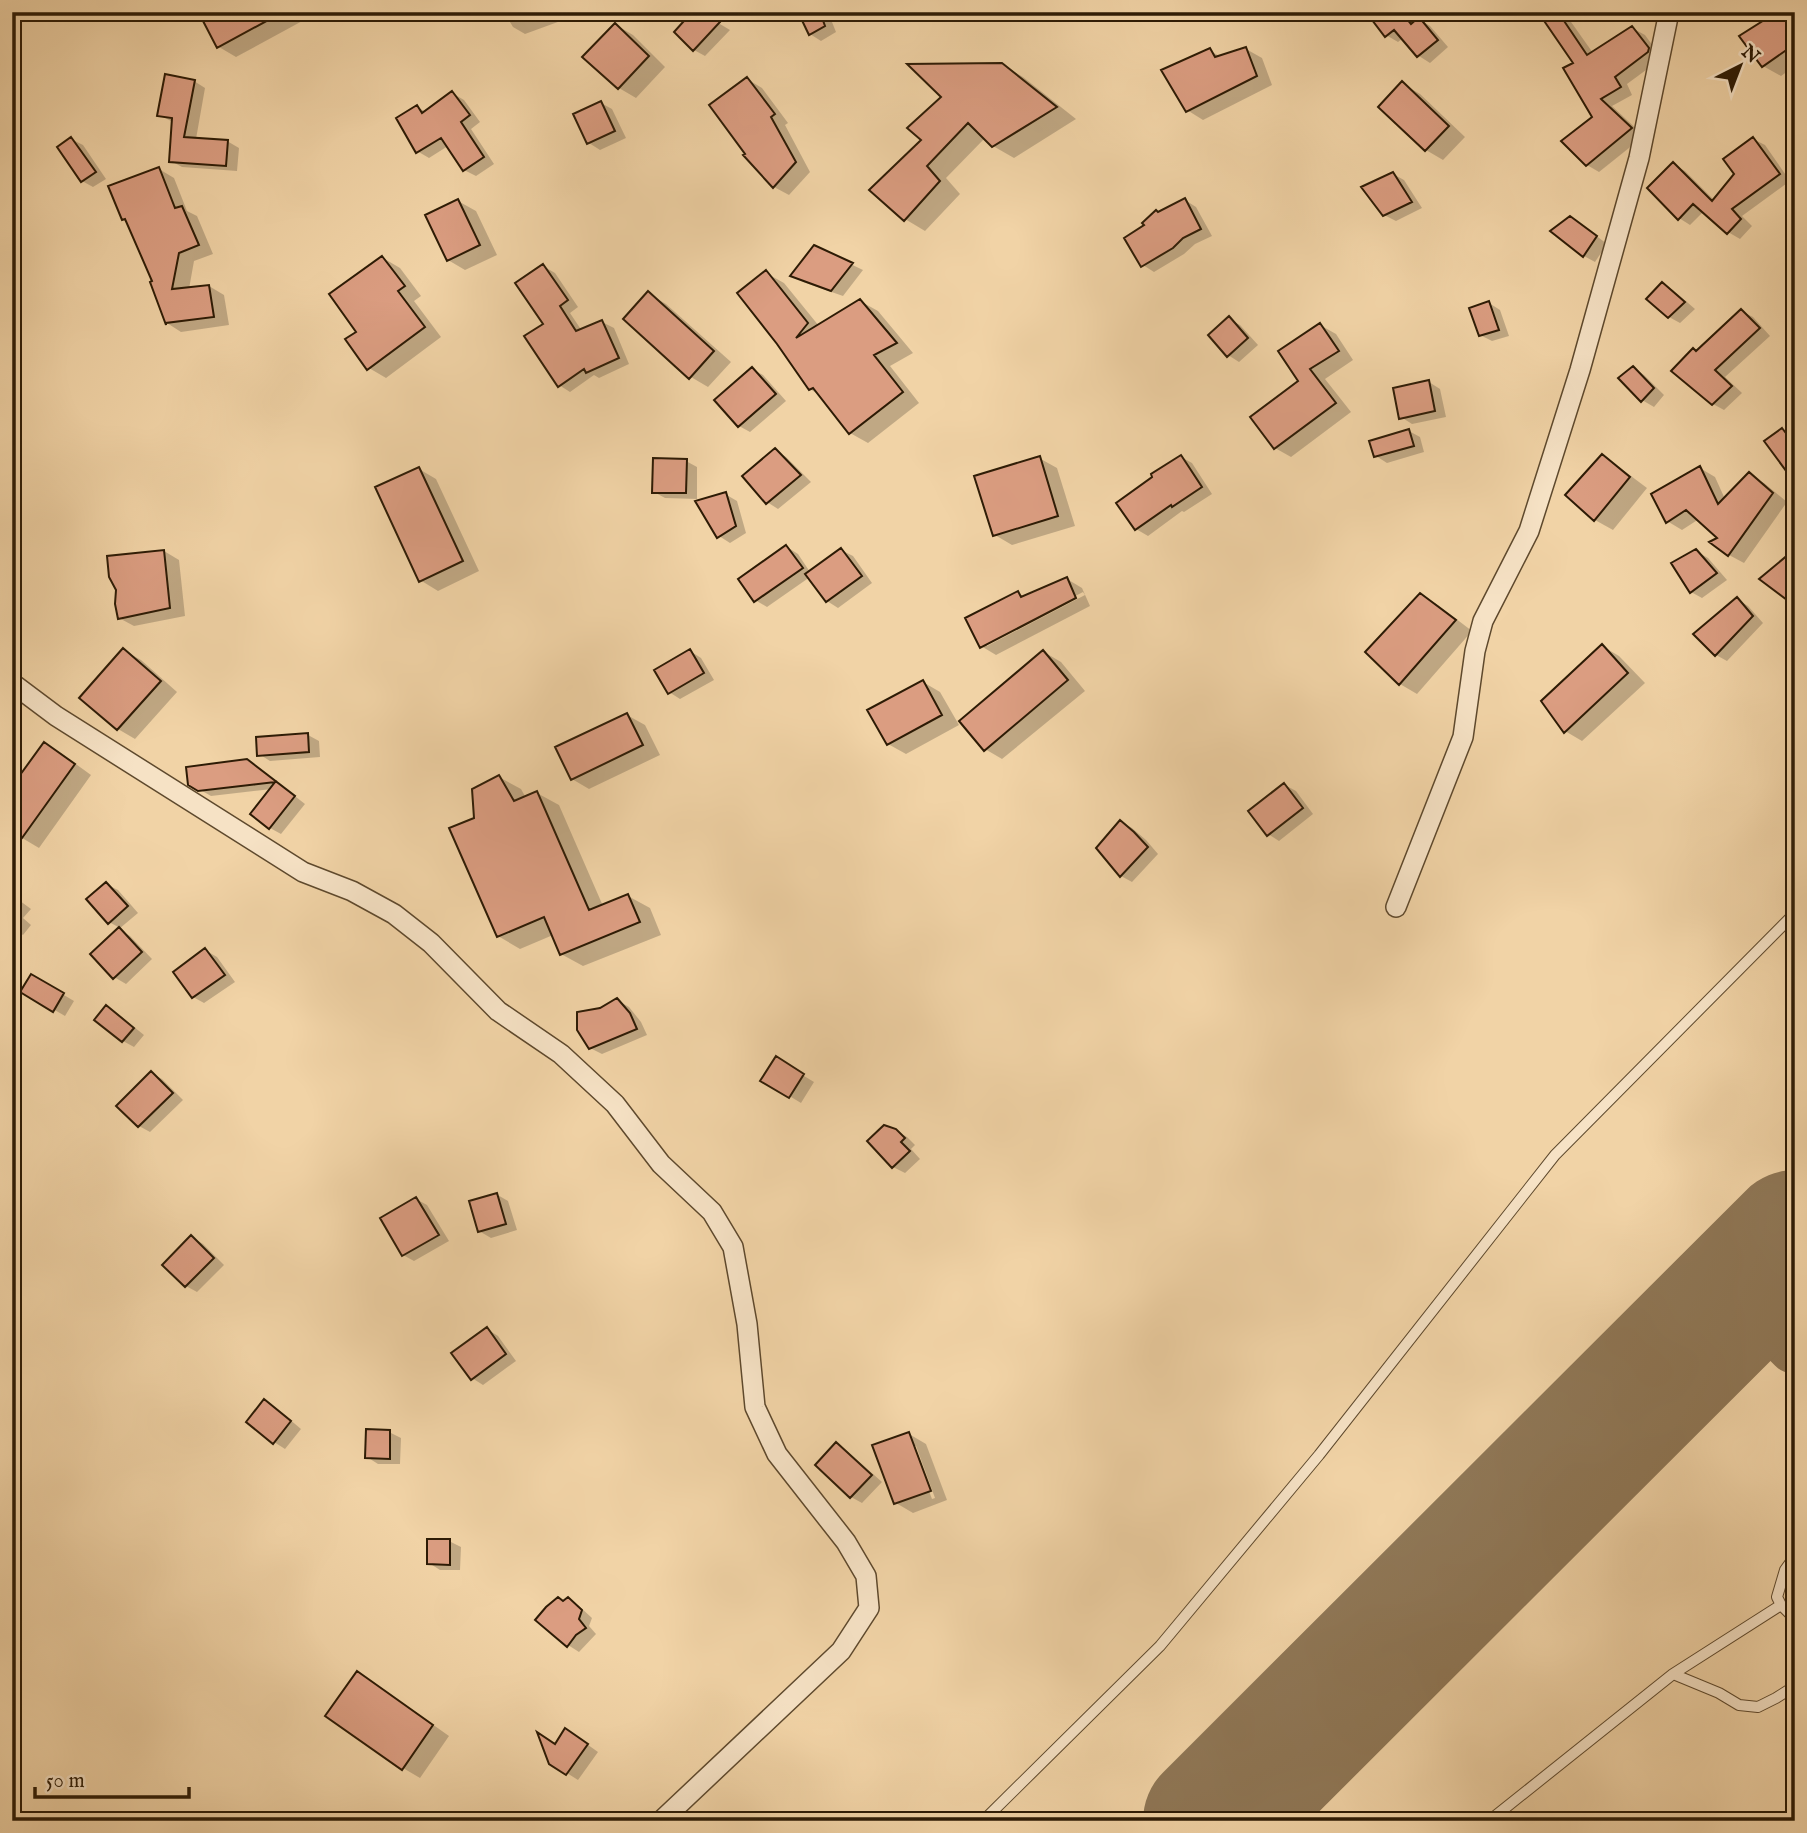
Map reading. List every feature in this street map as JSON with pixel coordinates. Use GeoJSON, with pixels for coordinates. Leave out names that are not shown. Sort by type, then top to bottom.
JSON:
{"type":"FeatureCollection","features":[{"type":"Feature","properties":{"kind":"street"},"geometry":{"type":"LineString","coordinates":[[1396,907],[1463,737],[1475,651],[1483,621],[1529,531],[1580,370],[1639,158],[1669,12]]}},
{"type":"Feature","properties":{"kind":"street"},"geometry":{"type":"LineString","coordinates":[[12,683],[56,716],[303,872],[352,891],[394,914],[431,943],[498,1011],[561,1054],[615,1104],[661,1164],[712,1212],[733,1247],[747,1324],[755,1407],[777,1454],[846,1542],[866,1576],[869,1608],[841,1651],[661,1821]]}},
{"type":"Feature","properties":{"kind":"lane"},"geometry":{"type":"LineString","coordinates":[[983,1821],[1160,1646],[1320,1455],[1555,1154],[1795,913]]}},
{"type":"Feature","properties":{"kind":"lane"},"geometry":{"type":"LineString","coordinates":[[1794,1615],[1781,1605],[1777,1597],[1785,1570],[1795,1555]]}},
{"type":"Feature","properties":{"kind":"lane"},"geometry":{"type":"LineString","coordinates":[[1489,1821],[1673,1674],[1781,1605]]}},
{"type":"Feature","properties":{"kind":"lane"},"geometry":{"type":"LineString","coordinates":[[1673,1674],[1719,1693],[1739,1705],[1758,1707],[1795,1686]]}},
{"type":"Feature","properties":{"kind":"building"},"geometry":{"type":"Polygon","coordinates":[[[202,12],[283,12],[217,48],[202,19],[205,18],[202,12]]]}},
{"type":"Feature","properties":{"kind":"building"},"geometry":{"type":"Polygon","coordinates":[[[692,12],[704,12],[720,22],[693,51],[674,32],[692,12]]]}},
{"type":"Feature","properties":{"kind":"building"},"geometry":{"type":"Polygon","coordinates":[[[798,12],[820,12],[825,26],[809,35],[798,12]]]}},
{"type":"Feature","properties":{"kind":"building"},"geometry":{"type":"Polygon","coordinates":[[[1366,12],[1415,12],[1407,19],[1411,24],[1419,17],[1438,40],[1417,57],[1394,30],[1385,37],[1366,12]]]}},
{"type":"Feature","properties":{"kind":"building"},"geometry":{"type":"Polygon","coordinates":[[[1538,12],[1558,12],[1587,55],[1632,26],[1649,48],[1648,52],[1615,77],[1621,87],[1601,99],[1632,128],[1586,166],[1561,141],[1592,117],[1563,68],[1573,63],[1538,12]]]}},
{"type":"Feature","properties":{"kind":"building"},"geometry":{"type":"Polygon","coordinates":[[[1777,12],[1795,12],[1795,44],[1762,67],[1739,36],[1777,12]]]}},
{"type":"Feature","properties":{"kind":"building"},"geometry":{"type":"Polygon","coordinates":[[[615,23],[649,56],[618,89],[582,57],[615,23]]]}},
{"type":"Feature","properties":{"kind":"building"},"geometry":{"type":"Polygon","coordinates":[[[1246,47],[1257,76],[1186,112],[1161,70],[1210,48],[1215,57],[1246,47]]]}},
{"type":"Feature","properties":{"kind":"building"},"geometry":{"type":"Polygon","coordinates":[[[1002,63],[1057,107],[992,147],[968,123],[927,166],[940,181],[904,221],[869,190],[921,140],[907,128],[941,97],[907,64],[1002,63]]]}},
{"type":"Feature","properties":{"kind":"building"},"geometry":{"type":"Polygon","coordinates":[[[165,74],[195,80],[184,137],[228,140],[226,166],[169,162],[172,118],[157,116],[165,74]]]}},
{"type":"Feature","properties":{"kind":"building"},"geometry":{"type":"Polygon","coordinates":[[[747,77],[775,114],[771,117],[796,162],[773,188],[743,155],[745,154],[709,105],[747,77]]]}},
{"type":"Feature","properties":{"kind":"building"},"geometry":{"type":"Polygon","coordinates":[[[1402,81],[1449,126],[1425,151],[1378,107],[1402,81]]]}},
{"type":"Feature","properties":{"kind":"building"},"geometry":{"type":"Polygon","coordinates":[[[452,91],[470,115],[461,122],[484,157],[463,171],[441,138],[416,153],[396,118],[417,105],[422,113],[452,91]]]}},
{"type":"Feature","properties":{"kind":"building"},"geometry":{"type":"Polygon","coordinates":[[[601,101],[615,131],[587,144],[573,114],[601,101]]]}},
{"type":"Feature","properties":{"kind":"building"},"geometry":{"type":"Polygon","coordinates":[[[71,137],[96,172],[81,182],[57,147],[71,137]]]}},
{"type":"Feature","properties":{"kind":"building"},"geometry":{"type":"Polygon","coordinates":[[[1753,137],[1780,174],[1732,209],[1741,219],[1727,234],[1693,204],[1678,220],[1647,188],[1673,162],[1712,201],[1734,174],[1723,159],[1753,137]]]}},
{"type":"Feature","properties":{"kind":"building"},"geometry":{"type":"Polygon","coordinates":[[[159,167],[175,208],[182,206],[199,245],[179,253],[172,289],[209,285],[214,317],[166,325],[150,282],[152,281],[108,186],[159,167]]]}},
{"type":"Feature","properties":{"kind":"building"},"geometry":{"type":"Polygon","coordinates":[[[1393,172],[1412,202],[1383,216],[1361,187],[1393,172]]]}},
{"type":"Feature","properties":{"kind":"building"},"geometry":{"type":"Polygon","coordinates":[[[1185,198],[1201,229],[1141,267],[1124,238],[1144,225],[1142,223],[1156,210],[1158,212],[1185,198]]]}},
{"type":"Feature","properties":{"kind":"building"},"geometry":{"type":"Polygon","coordinates":[[[458,199],[480,245],[447,261],[425,215],[458,199]]]}},
{"type":"Feature","properties":{"kind":"building"},"geometry":{"type":"Polygon","coordinates":[[[1570,216],[1597,236],[1583,257],[1550,231],[1570,216]]]}},
{"type":"Feature","properties":{"kind":"building"},"geometry":{"type":"Polygon","coordinates":[[[814,245],[853,263],[831,291],[790,276],[814,245]]]}},
{"type":"Feature","properties":{"kind":"building"},"geometry":{"type":"Polygon","coordinates":[[[382,256],[405,286],[398,291],[425,327],[367,370],[345,339],[356,332],[329,294],[382,256]]]}},
{"type":"Feature","properties":{"kind":"building"},"geometry":{"type":"Polygon","coordinates":[[[543,264],[568,300],[560,306],[576,331],[602,320],[619,358],[586,373],[584,369],[558,387],[524,336],[543,324],[515,283],[543,264]]]}},
{"type":"Feature","properties":{"kind":"building"},"geometry":{"type":"Polygon","coordinates":[[[766,270],[808,323],[796,338],[860,299],[897,343],[874,355],[903,392],[849,434],[813,388],[809,390],[737,293],[766,270]]]}},
{"type":"Feature","properties":{"kind":"building"},"geometry":{"type":"Polygon","coordinates":[[[1662,282],[1685,302],[1668,318],[1646,299],[1662,282]]]}},
{"type":"Feature","properties":{"kind":"building"},"geometry":{"type":"Polygon","coordinates":[[[648,291],[714,351],[689,379],[623,319],[648,291]]]}},
{"type":"Feature","properties":{"kind":"building"},"geometry":{"type":"Polygon","coordinates":[[[1489,301],[1499,330],[1479,336],[1469,308],[1489,301]]]}},
{"type":"Feature","properties":{"kind":"building"},"geometry":{"type":"Polygon","coordinates":[[[1741,309],[1760,328],[1715,370],[1732,386],[1712,405],[1671,371],[1693,348],[1696,351],[1741,309]]]}},
{"type":"Feature","properties":{"kind":"building"},"geometry":{"type":"Polygon","coordinates":[[[1229,316],[1248,338],[1227,357],[1208,335],[1229,316]]]}},
{"type":"Feature","properties":{"kind":"building"},"geometry":{"type":"Polygon","coordinates":[[[1320,323],[1339,351],[1310,369],[1336,403],[1274,449],[1250,417],[1298,381],[1278,351],[1320,323]]]}},
{"type":"Feature","properties":{"kind":"building"},"geometry":{"type":"Polygon","coordinates":[[[1633,366],[1654,388],[1641,402],[1618,378],[1633,366]]]}},
{"type":"Feature","properties":{"kind":"building"},"geometry":{"type":"Polygon","coordinates":[[[752,367],[776,394],[738,427],[714,400],[752,367]]]}},
{"type":"Feature","properties":{"kind":"building"},"geometry":{"type":"Polygon","coordinates":[[[1429,380],[1435,411],[1399,419],[1393,388],[1429,380]]]}},
{"type":"Feature","properties":{"kind":"building"},"geometry":{"type":"Polygon","coordinates":[[[1782,428],[1795,445],[1795,483],[1764,441],[1782,428]]]}},
{"type":"Feature","properties":{"kind":"building"},"geometry":{"type":"Polygon","coordinates":[[[1409,429],[1414,446],[1374,457],[1369,441],[1409,429]]]}},
{"type":"Feature","properties":{"kind":"building"},"geometry":{"type":"Polygon","coordinates":[[[775,448],[801,475],[766,504],[742,476],[775,448]]]}},
{"type":"Feature","properties":{"kind":"building"},"geometry":{"type":"Polygon","coordinates":[[[1602,454],[1630,477],[1594,521],[1565,495],[1602,454]]]}},
{"type":"Feature","properties":{"kind":"building"},"geometry":{"type":"Polygon","coordinates":[[[1181,455],[1202,487],[1135,530],[1116,503],[1152,477],[1151,474],[1181,455]]]}},
{"type":"Feature","properties":{"kind":"building"},"geometry":{"type":"Polygon","coordinates":[[[1040,456],[1058,516],[993,536],[974,476],[1040,456]]]}},
{"type":"Feature","properties":{"kind":"building"},"geometry":{"type":"Polygon","coordinates":[[[653,458],[687,459],[686,493],[652,493],[653,458]]]}},
{"type":"Feature","properties":{"kind":"building"},"geometry":{"type":"Polygon","coordinates":[[[1700,466],[1718,504],[1749,472],[1773,493],[1728,556],[1709,542],[1717,538],[1686,510],[1666,523],[1651,494],[1700,466]]]}},
{"type":"Feature","properties":{"kind":"building"},"geometry":{"type":"Polygon","coordinates":[[[419,467],[463,561],[419,582],[375,487],[419,467]]]}},
{"type":"Feature","properties":{"kind":"building"},"geometry":{"type":"Polygon","coordinates":[[[726,492],[736,526],[717,538],[695,501],[726,492]]]}},
{"type":"Feature","properties":{"kind":"building"},"geometry":{"type":"Polygon","coordinates":[[[786,545],[803,568],[754,602],[738,579],[786,545]]]}},
{"type":"Feature","properties":{"kind":"building"},"geometry":{"type":"Polygon","coordinates":[[[841,548],[862,576],[826,602],[805,574],[841,548]]]}},
{"type":"Feature","properties":{"kind":"building"},"geometry":{"type":"Polygon","coordinates":[[[1696,549],[1717,573],[1690,593],[1671,563],[1696,549]]]}},
{"type":"Feature","properties":{"kind":"building"},"geometry":{"type":"Polygon","coordinates":[[[1795,549],[1795,606],[1759,579],[1795,549]]]}},
{"type":"Feature","properties":{"kind":"building"},"geometry":{"type":"Polygon","coordinates":[[[164,550],[170,608],[118,619],[116,590],[109,577],[107,556],[164,550]]]}},
{"type":"Feature","properties":{"kind":"building"},"geometry":{"type":"Polygon","coordinates":[[[1067,577],[1076,598],[980,648],[965,618],[1018,591],[1021,597],[1067,577]]]}},
{"type":"Feature","properties":{"kind":"building"},"geometry":{"type":"Polygon","coordinates":[[[1420,593],[1456,620],[1399,685],[1365,652],[1420,593]]]}},
{"type":"Feature","properties":{"kind":"building"},"geometry":{"type":"Polygon","coordinates":[[[1737,597],[1753,616],[1715,656],[1693,634],[1737,597]]]}},
{"type":"Feature","properties":{"kind":"building"},"geometry":{"type":"Polygon","coordinates":[[[1602,644],[1628,673],[1564,733],[1541,701],[1602,644]]]}},
{"type":"Feature","properties":{"kind":"building"},"geometry":{"type":"Polygon","coordinates":[[[123,648],[161,681],[117,730],[79,698],[123,648]]]}},
{"type":"Feature","properties":{"kind":"building"},"geometry":{"type":"Polygon","coordinates":[[[690,649],[704,673],[668,694],[654,670],[690,649]]]}},
{"type":"Feature","properties":{"kind":"building"},"geometry":{"type":"Polygon","coordinates":[[[1043,650],[1068,680],[984,751],[959,721],[1043,650]]]}},
{"type":"Feature","properties":{"kind":"building"},"geometry":{"type":"Polygon","coordinates":[[[923,680],[942,715],[887,745],[867,710],[923,680]]]}},
{"type":"Feature","properties":{"kind":"building"},"geometry":{"type":"Polygon","coordinates":[[[627,713],[643,745],[571,780],[555,747],[627,713]]]}},
{"type":"Feature","properties":{"kind":"building"},"geometry":{"type":"Polygon","coordinates":[[[308,733],[309,752],[257,756],[256,737],[308,733]]]}},
{"type":"Feature","properties":{"kind":"building"},"geometry":{"type":"Polygon","coordinates":[[[44,742],[75,764],[12,852],[12,786],[44,742]]]}},
{"type":"Feature","properties":{"kind":"building"},"geometry":{"type":"Polygon","coordinates":[[[247,759],[295,796],[269,829],[250,814],[275,782],[198,791],[188,785],[186,767],[247,759]]]}},
{"type":"Feature","properties":{"kind":"building"},"geometry":{"type":"Polygon","coordinates":[[[499,775],[514,801],[537,791],[589,910],[628,894],[640,922],[560,955],[544,917],[497,937],[449,828],[474,818],[472,789],[499,775]]]}},
{"type":"Feature","properties":{"kind":"building"},"geometry":{"type":"Polygon","coordinates":[[[1284,783],[1303,808],[1267,836],[1248,811],[1284,783]]]}},
{"type":"Feature","properties":{"kind":"building"},"geometry":{"type":"Polygon","coordinates":[[[1120,820],[1148,847],[1120,877],[1096,848],[1120,820]]]}},
{"type":"Feature","properties":{"kind":"building"},"geometry":{"type":"Polygon","coordinates":[[[106,882],[128,906],[108,924],[86,899],[106,882]]]}},
{"type":"Feature","properties":{"kind":"building"},"geometry":{"type":"Polygon","coordinates":[[[119,927],[142,952],[113,979],[90,954],[119,927]]]}},
{"type":"Feature","properties":{"kind":"building"},"geometry":{"type":"Polygon","coordinates":[[[205,948],[225,975],[192,998],[173,972],[205,948]]]}},
{"type":"Feature","properties":{"kind":"building"},"geometry":{"type":"Polygon","coordinates":[[[31,974],[64,993],[53,1012],[20,992],[31,974]]]}},
{"type":"Feature","properties":{"kind":"building"},"geometry":{"type":"Polygon","coordinates":[[[617,998],[630,1013],[637,1029],[589,1049],[577,1030],[577,1012],[600,1008],[617,998]]]}},
{"type":"Feature","properties":{"kind":"building"},"geometry":{"type":"Polygon","coordinates":[[[106,1005],[134,1028],[122,1042],[94,1020],[106,1005]]]}},
{"type":"Feature","properties":{"kind":"building"},"geometry":{"type":"Polygon","coordinates":[[[776,1056],[804,1074],[789,1098],[760,1081],[776,1056]]]}},
{"type":"Feature","properties":{"kind":"building"},"geometry":{"type":"Polygon","coordinates":[[[151,1071],[173,1093],[138,1127],[116,1106],[151,1071]]]}},
{"type":"Feature","properties":{"kind":"building"},"geometry":{"type":"Polygon","coordinates":[[[884,1125],[896,1129],[905,1138],[901,1142],[910,1151],[892,1168],[867,1141],[884,1125]]]}},
{"type":"Feature","properties":{"kind":"building"},"geometry":{"type":"Polygon","coordinates":[[[497,1193],[506,1224],[478,1232],[469,1201],[497,1193]]]}},
{"type":"Feature","properties":{"kind":"building"},"geometry":{"type":"Polygon","coordinates":[[[416,1197],[439,1235],[402,1256],[380,1218],[416,1197]]]}},
{"type":"Feature","properties":{"kind":"building"},"geometry":{"type":"Polygon","coordinates":[[[191,1235],[214,1258],[185,1287],[162,1265],[191,1235]]]}},
{"type":"Feature","properties":{"kind":"building"},"geometry":{"type":"Polygon","coordinates":[[[487,1327],[506,1354],[471,1380],[451,1353],[487,1327]]]}},
{"type":"Feature","properties":{"kind":"building"},"geometry":{"type":"Polygon","coordinates":[[[264,1399],[291,1421],[273,1444],[246,1422],[264,1399]]]}},
{"type":"Feature","properties":{"kind":"building"},"geometry":{"type":"Polygon","coordinates":[[[366,1429],[390,1430],[390,1459],[365,1458],[366,1429]]]}},
{"type":"Feature","properties":{"kind":"building"},"geometry":{"type":"Polygon","coordinates":[[[909,1432],[931,1491],[894,1504],[872,1445],[909,1432]]]}},
{"type":"Feature","properties":{"kind":"building"},"geometry":{"type":"Polygon","coordinates":[[[836,1442],[872,1475],[850,1498],[815,1465],[836,1442]]]}},
{"type":"Feature","properties":{"kind":"building"},"geometry":{"type":"Polygon","coordinates":[[[427,1539],[450,1539],[450,1565],[427,1564],[427,1539]]]}},
{"type":"Feature","properties":{"kind":"building"},"geometry":{"type":"Polygon","coordinates":[[[558,1597],[563,1601],[568,1597],[582,1610],[579,1619],[586,1628],[576,1635],[567,1647],[535,1620],[558,1597]]]}},
{"type":"Feature","properties":{"kind":"building"},"geometry":{"type":"Polygon","coordinates":[[[357,1671],[433,1725],[402,1770],[325,1716],[357,1671]]]}},
{"type":"Feature","properties":{"kind":"building"},"geometry":{"type":"Polygon","coordinates":[[[565,1728],[588,1744],[566,1775],[549,1764],[537,1732],[555,1744],[565,1728]]]}},
{"type":"Feature","properties":{"kind":"taxiway"},"geometry":{"type":"LineString","coordinates":[[1742,1293],[1795,1346]]}},
{"type":"Feature","properties":{"kind":"runway"},"geometry":{"type":"LineString","coordinates":[[1212,1821],[1795,1239]]}}]}
